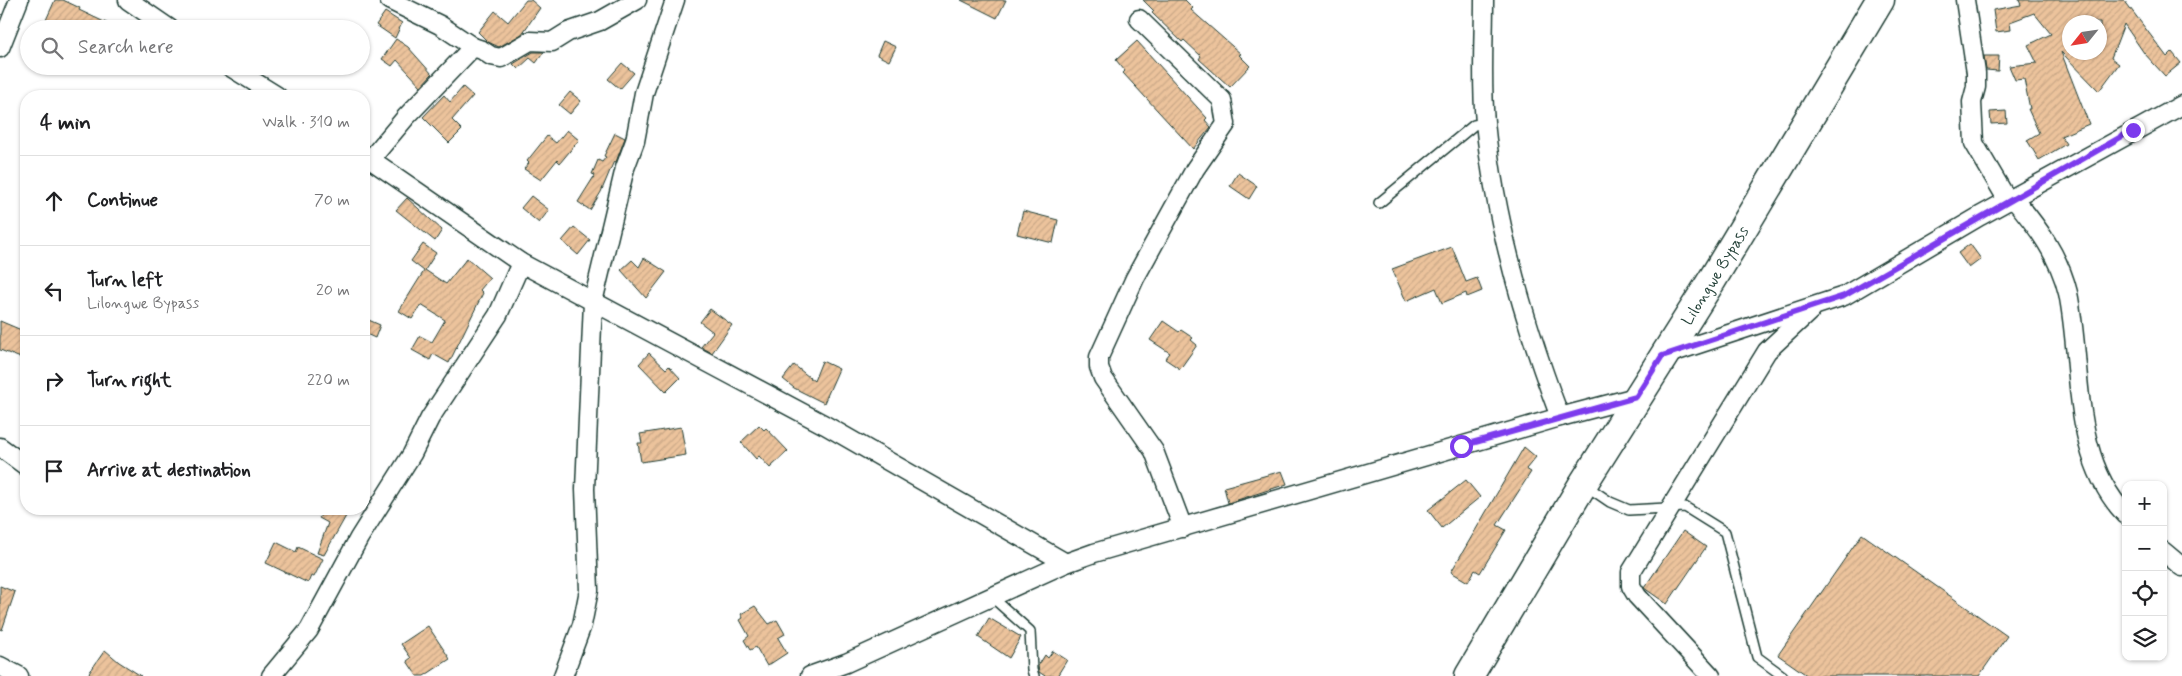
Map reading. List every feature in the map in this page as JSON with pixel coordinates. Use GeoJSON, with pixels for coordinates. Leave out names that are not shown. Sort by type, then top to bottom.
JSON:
{"type":"FeatureCollection","features":[{"type":"Feature","properties":{"kind":"main road","name":"Lilongwe Bypass"},"geometry":{"type":"LineString","coordinates":[[1469,676],[1583,484],[1636,397],[1712,280],[1880,0]]}},
{"type":"Feature","properties":{"kind":"street"},"geometry":{"type":"LineString","coordinates":[[0,48],[19,0]]}},
{"type":"Feature","properties":{"kind":"street"},"geometry":{"type":"LineString","coordinates":[[128,0],[157,20]]}},
{"type":"Feature","properties":{"kind":"street"},"geometry":{"type":"LineString","coordinates":[[388,0],[440,25],[473,47],[491,56],[501,58],[530,41],[552,42],[568,32],[600,21],[637,0]]}},
{"type":"Feature","properties":{"kind":"street"},"geometry":{"type":"LineString","coordinates":[[1484,0],[1485,122],[1502,228],[1518,293],[1540,364],[1560,417]]}},
{"type":"Feature","properties":{"kind":"street"},"geometry":{"type":"LineString","coordinates":[[1965,0],[1976,73],[1976,87],[1972,102],[1974,143],[2010,200],[2038,226],[2061,272],[2072,321],[2087,440],[2103,482],[2122,510]]}},
{"type":"Feature","properties":{"kind":"street"},"geometry":{"type":"LineString","coordinates":[[563,676],[579,634],[589,590],[585,489],[593,302],[625,168],[635,141],[644,93],[668,2]]}},
{"type":"Feature","properties":{"kind":"street"},"geometry":{"type":"LineString","coordinates":[[1138,19],[1222,100],[1226,124],[1195,169],[1135,278],[1099,357],[1099,367],[1103,378],[1154,451],[1182,528]]}},
{"type":"Feature","properties":{"kind":"street"},"geometry":{"type":"LineString","coordinates":[[370,155],[473,47]]}},
{"type":"Feature","properties":{"kind":"street"},"geometry":{"type":"LineString","coordinates":[[243,75],[267,90]]}},
{"type":"Feature","properties":{"kind":"street"},"geometry":{"type":"LineString","coordinates":[[1662,356],[1844,296],[2133,130],[2182,104]]}},
{"type":"Feature","properties":{"kind":"street"},"geometry":{"type":"LineString","coordinates":[[370,160],[521,263],[825,425],[1066,563]]}},
{"type":"Feature","properties":{"kind":"street"},"geometry":{"type":"LineString","coordinates":[[271,676],[309,630],[358,538],[412,454],[430,418],[498,315],[521,263]]}},
{"type":"Feature","properties":{"kind":"street"},"geometry":{"type":"LineString","coordinates":[[1711,676],[1637,596],[1631,586],[1631,572],[1767,350],[1816,305]]}},
{"type":"Feature","properties":{"kind":"street"},"geometry":{"type":"LineString","coordinates":[[810,676],[846,663],[949,615],[993,598],[1066,563],[1560,417],[1636,397]]}},
{"type":"Feature","properties":{"kind":"street"},"geometry":{"type":"LineString","coordinates":[[0,447],[20,462]]}},
{"type":"Feature","properties":{"kind":"street"},"geometry":{"type":"LineString","coordinates":[[2167,554],[2182,567]]}},
{"type":"Feature","properties":{"kind":"street"},"geometry":{"type":"LineString","coordinates":[[0,666],[19,676]]}},
{"type":"Feature","properties":{"kind":"lane"},"geometry":{"type":"LineString","coordinates":[[1380,203],[1474,125],[1485,122]]}},
{"type":"Feature","properties":{"kind":"lane"},"geometry":{"type":"LineString","coordinates":[[1583,484],[1610,502],[1629,510],[1685,507],[1726,532],[1757,657],[1783,676]]}},
{"type":"Feature","properties":{"kind":"lane"},"geometry":{"type":"LineString","coordinates":[[993,598],[1030,631],[1034,676]]}},
{"type":"Feature","properties":{"kind":"building"},"geometry":{"type":"Polygon","coordinates":[[[55,0],[63,0],[100,20],[46,20],[55,0]]]}},
{"type":"Feature","properties":{"kind":"building"},"geometry":{"type":"Polygon","coordinates":[[[526,0],[531,0],[540,8],[522,34],[499,47],[488,42],[478,32],[495,11],[508,22],[526,0]]]}},
{"type":"Feature","properties":{"kind":"building"},"geometry":{"type":"Polygon","coordinates":[[[961,0],[1006,0],[997,18],[961,0]]]}},
{"type":"Feature","properties":{"kind":"building"},"geometry":{"type":"Polygon","coordinates":[[[1143,0],[1185,0],[1193,8],[1191,10],[1241,54],[1239,55],[1250,66],[1230,87],[1199,59],[1201,56],[1184,40],[1182,42],[1152,13],[1154,11],[1143,0]]]}},
{"type":"Feature","properties":{"kind":"building"},"geometry":{"type":"Polygon","coordinates":[[[2019,0],[2124,0],[2167,57],[2172,52],[2181,63],[2165,76],[2144,53],[2124,24],[2111,58],[2119,64],[2099,91],[2069,60],[2107,60],[2107,15],[2062,15],[2062,60],[2064,60],[2089,124],[2061,136],[2066,144],[2039,160],[2027,140],[2039,133],[2028,109],[2030,109],[2024,79],[2015,80],[2009,66],[2037,63],[2028,45],[2051,34],[2034,13],[2010,22],[2011,30],[1996,32],[1993,10],[2021,5],[2019,0]]]}},
{"type":"Feature","properties":{"kind":"building"},"geometry":{"type":"Polygon","coordinates":[[[385,12],[402,23],[395,38],[376,25],[385,12]]]}},
{"type":"Feature","properties":{"kind":"building"},"geometry":{"type":"Polygon","coordinates":[[[396,39],[408,47],[432,74],[421,86],[397,60],[392,66],[382,59],[396,39]]]}},
{"type":"Feature","properties":{"kind":"building"},"geometry":{"type":"Polygon","coordinates":[[[883,41],[896,47],[889,61],[877,55],[883,41]]]}},
{"type":"Feature","properties":{"kind":"building"},"geometry":{"type":"Polygon","coordinates":[[[1137,41],[1207,118],[1205,120],[1211,127],[1193,149],[1123,73],[1125,71],[1116,60],[1137,41]]]}},
{"type":"Feature","properties":{"kind":"building"},"geometry":{"type":"Polygon","coordinates":[[[533,52],[544,52],[536,63],[530,58],[518,69],[513,64],[533,52]]]}},
{"type":"Feature","properties":{"kind":"building"},"geometry":{"type":"Polygon","coordinates":[[[1984,56],[1999,56],[1998,71],[1986,70],[1984,56]]]}},
{"type":"Feature","properties":{"kind":"building"},"geometry":{"type":"Polygon","coordinates":[[[622,63],[634,73],[620,89],[608,79],[622,63]]]}},
{"type":"Feature","properties":{"kind":"building"},"geometry":{"type":"Polygon","coordinates":[[[463,87],[473,96],[452,120],[462,130],[449,143],[423,117],[444,95],[450,102],[463,87]]]}},
{"type":"Feature","properties":{"kind":"building"},"geometry":{"type":"Polygon","coordinates":[[[570,92],[581,101],[570,114],[559,105],[570,92]]]}},
{"type":"Feature","properties":{"kind":"building"},"geometry":{"type":"Polygon","coordinates":[[[2006,111],[2007,123],[1991,124],[1990,112],[2006,111]]]}},
{"type":"Feature","properties":{"kind":"building"},"geometry":{"type":"Polygon","coordinates":[[[567,130],[579,140],[560,163],[557,160],[541,180],[524,169],[529,163],[527,161],[547,136],[556,143],[567,130]]]}},
{"type":"Feature","properties":{"kind":"building"},"geometry":{"type":"Polygon","coordinates":[[[615,133],[625,138],[616,162],[614,161],[601,192],[590,210],[578,202],[595,175],[592,174],[598,160],[602,162],[606,157],[604,156],[615,133]]]}},
{"type":"Feature","properties":{"kind":"building"},"geometry":{"type":"Polygon","coordinates":[[[1238,173],[1257,186],[1249,199],[1230,186],[1238,173]]]}},
{"type":"Feature","properties":{"kind":"building"},"geometry":{"type":"Polygon","coordinates":[[[531,196],[549,210],[539,223],[521,208],[531,196]]]}},
{"type":"Feature","properties":{"kind":"building"},"geometry":{"type":"Polygon","coordinates":[[[407,198],[442,230],[435,241],[396,210],[407,198]]]}},
{"type":"Feature","properties":{"kind":"building"},"geometry":{"type":"Polygon","coordinates":[[[1023,211],[1058,220],[1053,243],[1017,234],[1023,211]]]}},
{"type":"Feature","properties":{"kind":"building"},"geometry":{"type":"Polygon","coordinates":[[[574,227],[590,240],[578,255],[562,241],[574,227]]]}},
{"type":"Feature","properties":{"kind":"building"},"geometry":{"type":"Polygon","coordinates":[[[423,244],[436,253],[425,270],[446,284],[467,258],[490,278],[480,290],[483,293],[449,363],[433,354],[430,360],[412,350],[420,336],[432,342],[445,320],[421,305],[412,319],[399,311],[424,271],[411,261],[423,244]]]}},
{"type":"Feature","properties":{"kind":"building"},"geometry":{"type":"Polygon","coordinates":[[[1970,244],[1981,259],[1969,268],[1958,253],[1970,244]]]}},
{"type":"Feature","properties":{"kind":"building"},"geometry":{"type":"Polygon","coordinates":[[[1452,247],[1466,282],[1477,278],[1482,291],[1467,297],[1466,293],[1442,303],[1436,288],[1406,301],[1392,269],[1452,247]]]}},
{"type":"Feature","properties":{"kind":"building"},"geometry":{"type":"Polygon","coordinates":[[[644,258],[666,272],[646,298],[621,270],[632,260],[639,267],[644,258]]]}},
{"type":"Feature","properties":{"kind":"building"},"geometry":{"type":"Polygon","coordinates":[[[710,309],[732,325],[712,353],[701,347],[713,332],[700,322],[710,309]]]}},
{"type":"Feature","properties":{"kind":"building"},"geometry":{"type":"Polygon","coordinates":[[[0,321],[20,329],[20,358],[0,350],[0,321]]]}},
{"type":"Feature","properties":{"kind":"building"},"geometry":{"type":"Polygon","coordinates":[[[370,321],[380,325],[375,338],[370,336],[370,321]]]}},
{"type":"Feature","properties":{"kind":"building"},"geometry":{"type":"Polygon","coordinates":[[[1163,321],[1179,332],[1181,330],[1193,338],[1191,340],[1197,345],[1180,369],[1165,359],[1170,353],[1150,340],[1163,321]]]}},
{"type":"Feature","properties":{"kind":"building"},"geometry":{"type":"Polygon","coordinates":[[[649,353],[666,369],[669,366],[680,378],[666,392],[639,364],[649,353]]]}},
{"type":"Feature","properties":{"kind":"building"},"geometry":{"type":"Polygon","coordinates":[[[822,361],[839,369],[824,403],[794,388],[783,379],[794,365],[814,381],[822,361]]]}},
{"type":"Feature","properties":{"kind":"building"},"geometry":{"type":"Polygon","coordinates":[[[759,425],[764,430],[766,428],[788,451],[770,468],[759,456],[756,459],[741,442],[759,425]]]}},
{"type":"Feature","properties":{"kind":"building"},"geometry":{"type":"Polygon","coordinates":[[[681,427],[686,455],[641,462],[638,443],[642,443],[640,434],[681,427]]]}},
{"type":"Feature","properties":{"kind":"building"},"geometry":{"type":"Polygon","coordinates":[[[1524,447],[1536,457],[1526,469],[1531,472],[1497,525],[1506,530],[1480,573],[1475,570],[1468,582],[1451,572],[1524,447]]]}},
{"type":"Feature","properties":{"kind":"building"},"geometry":{"type":"Polygon","coordinates":[[[1282,471],[1287,484],[1228,503],[1224,487],[1282,471]]]}},
{"type":"Feature","properties":{"kind":"building"},"geometry":{"type":"Polygon","coordinates":[[[1466,480],[1480,497],[1442,528],[1428,510],[1466,480]]]}},
{"type":"Feature","properties":{"kind":"building"},"geometry":{"type":"Polygon","coordinates":[[[321,515],[347,515],[324,555],[317,553],[328,523],[319,518],[321,515]]]}},
{"type":"Feature","properties":{"kind":"building"},"geometry":{"type":"Polygon","coordinates":[[[1683,531],[1706,547],[1667,604],[1644,588],[1683,531]]]}},
{"type":"Feature","properties":{"kind":"building"},"geometry":{"type":"Polygon","coordinates":[[[1862,534],[2007,636],[1979,676],[1808,676],[1778,655],[1862,534]]]}},
{"type":"Feature","properties":{"kind":"building"},"geometry":{"type":"Polygon","coordinates":[[[276,542],[296,552],[298,547],[323,559],[314,577],[311,576],[308,583],[266,563],[276,542]]]}},
{"type":"Feature","properties":{"kind":"building"},"geometry":{"type":"Polygon","coordinates":[[[0,586],[15,592],[2,630],[0,629],[0,586]]]}},
{"type":"Feature","properties":{"kind":"building"},"geometry":{"type":"Polygon","coordinates":[[[755,606],[769,624],[777,620],[785,634],[778,638],[787,653],[767,666],[756,647],[750,650],[744,640],[749,636],[740,620],[743,618],[741,614],[755,606]]]}},
{"type":"Feature","properties":{"kind":"building"},"geometry":{"type":"Polygon","coordinates":[[[989,618],[1021,637],[1009,658],[978,637],[989,618]]]}},
{"type":"Feature","properties":{"kind":"building"},"geometry":{"type":"Polygon","coordinates":[[[428,626],[450,659],[424,676],[417,676],[407,661],[411,658],[401,644],[428,626]]]}},
{"type":"Feature","properties":{"kind":"building"},"geometry":{"type":"Polygon","coordinates":[[[105,650],[119,662],[141,676],[87,676],[105,650]]]}},
{"type":"Feature","properties":{"kind":"building"},"geometry":{"type":"Polygon","coordinates":[[[1053,651],[1067,660],[1057,676],[1045,676],[1039,672],[1038,666],[1045,655],[1048,658],[1053,651]]]}},
{"type":"Feature","properties":{"kind":"route"},"geometry":{"type":"LineString","coordinates":[[1461,446],[1636,397],[1662,356],[1844,296],[1980,216],[2040,184],[2133,130]]}}]}
